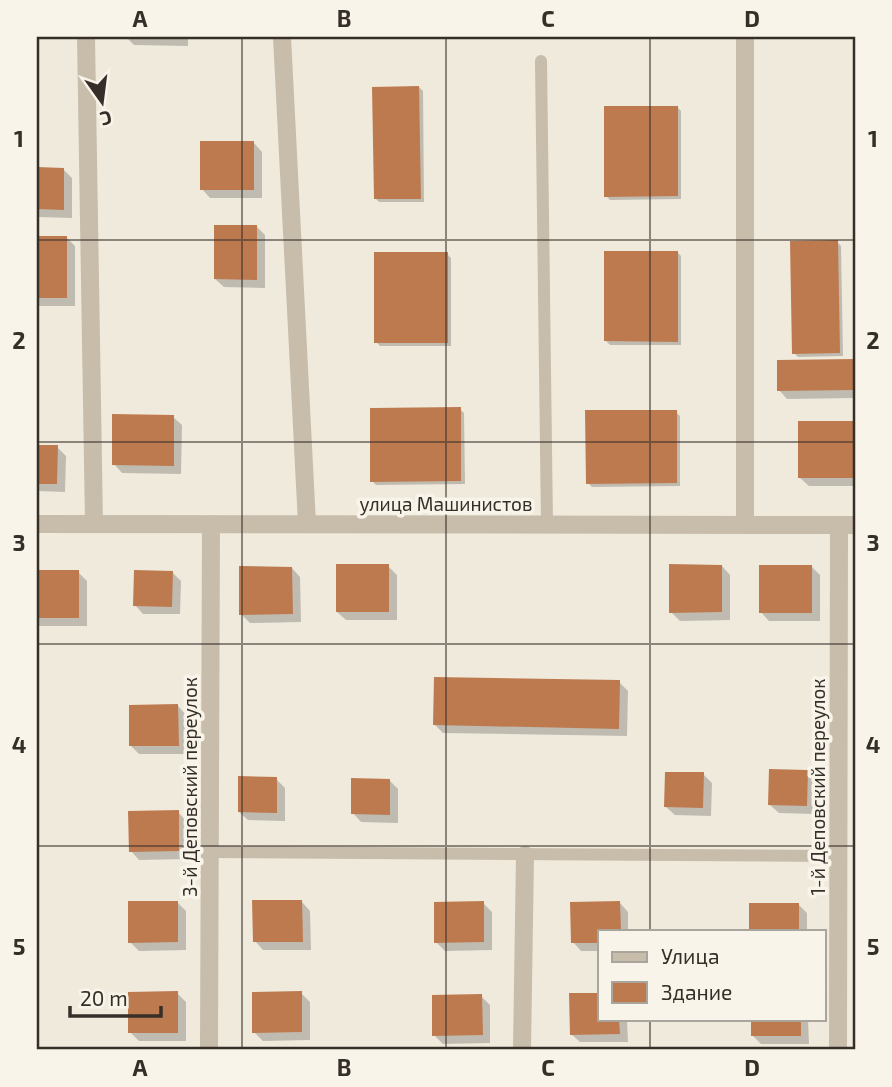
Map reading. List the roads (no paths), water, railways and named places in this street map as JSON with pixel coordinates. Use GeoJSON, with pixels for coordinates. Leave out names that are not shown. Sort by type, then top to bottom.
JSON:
{"type":"FeatureCollection","features":[{"type":"Feature","properties":{"kind":"street"},"geometry":{"type":"LineString","coordinates":[[86,37],[94,524]]}},
{"type":"Feature","properties":{"kind":"street"},"geometry":{"type":"LineString","coordinates":[[282,37],[307,524]]}},
{"type":"Feature","properties":{"kind":"street"},"geometry":{"type":"LineString","coordinates":[[745,37],[745,525]]}},
{"type":"Feature","properties":{"kind":"street","name":"улица Машинистов"},"geometry":{"type":"LineString","coordinates":[[37,524],[847,525]]}},
{"type":"Feature","properties":{"kind":"street","name":"3-й Деповский переулок"},"geometry":{"type":"LineString","coordinates":[[209,1050],[211,524]]}},
{"type":"Feature","properties":{"kind":"street","name":"1-й Деповский переулок"},"geometry":{"type":"LineString","coordinates":[[838,1050],[838,856],[847,525]]}},
{"type":"Feature","properties":{"kind":"street"},"geometry":{"type":"LineString","coordinates":[[522,1050],[525,855]]}},
{"type":"Feature","properties":{"kind":"lane"},"geometry":{"type":"LineString","coordinates":[[541,61],[547,525]]}},
{"type":"Feature","properties":{"kind":"lane"},"geometry":{"type":"LineString","coordinates":[[210,852],[838,856]]}}]}
